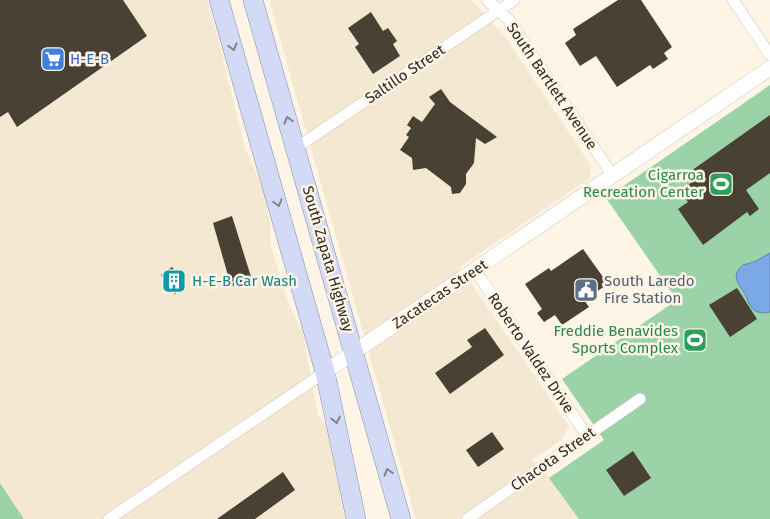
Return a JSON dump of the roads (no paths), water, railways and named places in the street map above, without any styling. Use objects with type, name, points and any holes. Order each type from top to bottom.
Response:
[{"type":"main road","points":[[219,0],[325,372],[356,519]]},
{"type":"main road","name":"South Zapata Highway","points":[[253,0],[355,352],[401,519]]},
{"type":"street","name":"South Bartlett Avenue","points":[[487,0],[509,20],[612,176]]},
{"type":"street","name":"Saltillo Street","points":[[296,148],[514,0]]},
{"type":"street","points":[[733,0],[770,55]]},
{"type":"street","name":"Zacatecas Street","points":[[109,519],[770,68]]},
{"type":"street","name":"Roberto Valdez Drive","points":[[475,270],[587,436]]},
{"type":"street","name":"Chacota Street","points":[[467,519],[640,399]]},
{"type":"water","points":[[770,253],[770,312],[761,313],[751,307],[736,277],[743,265],[754,262]]},
{"type":"place","name":"H-E-B","points":[[53,59]]},
{"type":"place","name":"Cigarroa Recreation Center","points":[[721,184]]},
{"type":"place","name":"H-E-B Car Wash","points":[[174,281]]},
{"type":"place","name":"South Laredo Fire Station","points":[[586,290]]},
{"type":"place","name":"Freddie Benavides Sports Complex","points":[[695,340]]}]
